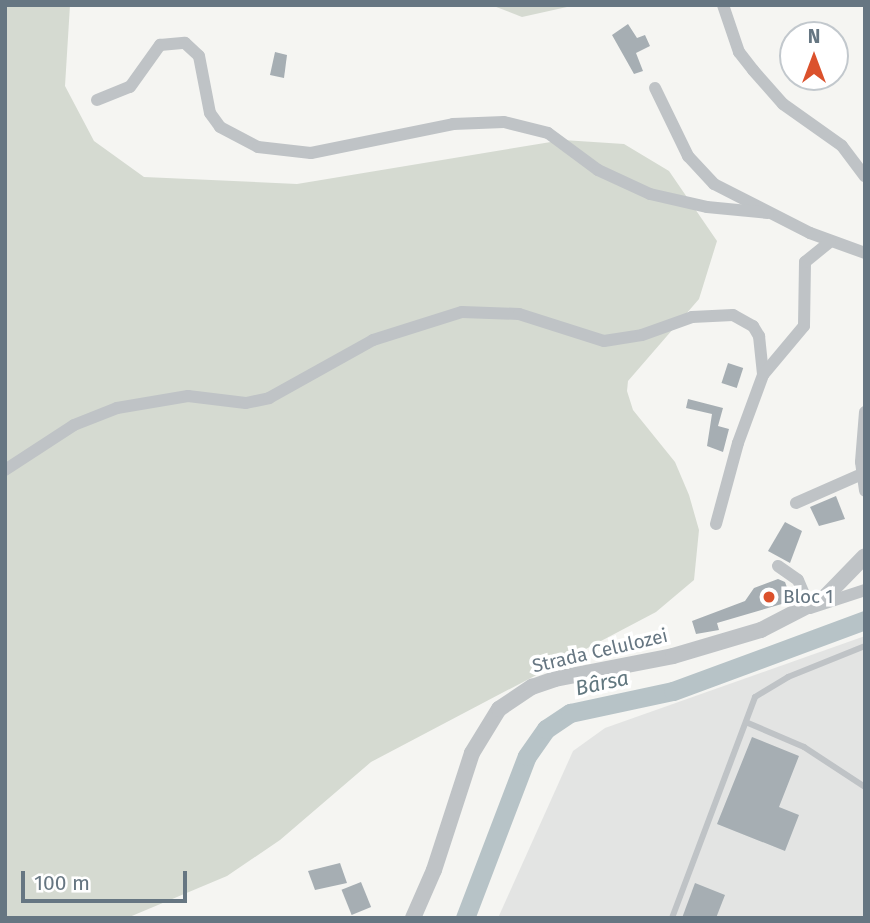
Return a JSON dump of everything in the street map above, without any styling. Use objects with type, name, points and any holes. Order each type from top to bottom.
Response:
[{"type":"street","points":[[723,5],[739,52],[753,70],[783,104],[842,146],[865,176]]},
{"type":"street","points":[[97,100],[130,87],[160,46],[185,43],[199,56],[210,113],[220,127],[258,147],[311,153],[453,124],[504,122],[548,133],[598,170],[650,194],[706,207],[768,213]]},
{"type":"street","points":[[655,88],[682,144],[703,174],[768,213],[830,242],[865,253]]},
{"type":"street","points":[[716,524],[738,443],[763,375],[804,326],[805,262],[830,242]]},
{"type":"street","points":[[5,470],[74,425],[117,408],[188,396],[246,403],[269,398],[373,340],[462,313],[519,314],[604,341],[642,335],[692,317],[733,315],[753,326],[759,336],[763,375]]},
{"type":"street","points":[[865,412],[862,474],[865,491]]},
{"type":"street","points":[[796,503],[862,474]]},
{"type":"street","name":"Strada Celulozei","points":[[810,607],[839,585],[865,556]]},
{"type":"street","points":[[778,566],[798,580],[810,607]]},
{"type":"street","name":"Strada Celulozei","points":[[414,918],[434,870],[472,753],[499,709],[532,687],[555,679],[722,643],[810,607],[865,590]]},
{"type":"lane","points":[[672,918],[748,723],[755,697],[768,687],[865,646]]},
{"type":"lane","points":[[748,723],[804,747],[865,787]]},
{"type":"shaded area","points":[[5,5],[70,5],[65,86],[94,141],[144,177],[297,184],[563,140],[624,144],[669,171],[717,241],[699,299],[628,381],[627,391],[633,410],[675,462],[689,495],[699,530],[694,580],[656,612],[371,762],[280,840],[227,876],[127,918],[5,918]]},
{"type":"shaded area","points":[[491,5],[576,5],[522,17]]},
{"type":"shaded area","points":[[865,636],[865,918],[498,918],[573,751],[605,728]]},
{"type":"building","points":[[628,24],[637,38],[645,35],[650,46],[636,53],[643,71],[634,74],[612,35]]},
{"type":"building","points":[[275,52],[287,55],[284,78],[270,75]]},
{"type":"building","points":[[728,363],[743,368],[737,388],[722,383]]},
{"type":"building","points":[[688,399],[723,408],[718,426],[729,429],[723,452],[707,446],[712,414],[686,408]]},
{"type":"building","points":[[836,496],[845,519],[819,526],[810,507]]},
{"type":"building","points":[[785,522],[802,531],[790,563],[768,551]]},
{"type":"building","points":[[778,579],[785,582],[792,601],[717,623],[719,630],[696,634],[692,621],[745,601],[754,588]]},
{"type":"building","points":[[752,737],[799,756],[779,807],[799,815],[785,851],[717,824]]},
{"type":"building","points":[[340,863],[347,883],[315,890],[308,871]]},
{"type":"building","points":[[361,882],[371,907],[352,915],[342,890]]},
{"type":"building","points":[[695,883],[725,895],[716,918],[682,918]]},
{"type":"waterway","name":"Bârsa","points":[[465,918],[527,756],[546,729],[570,713],[673,691],[865,620]]},
{"type":"place","name":"Bloc 1","points":[[769,597]]}]
